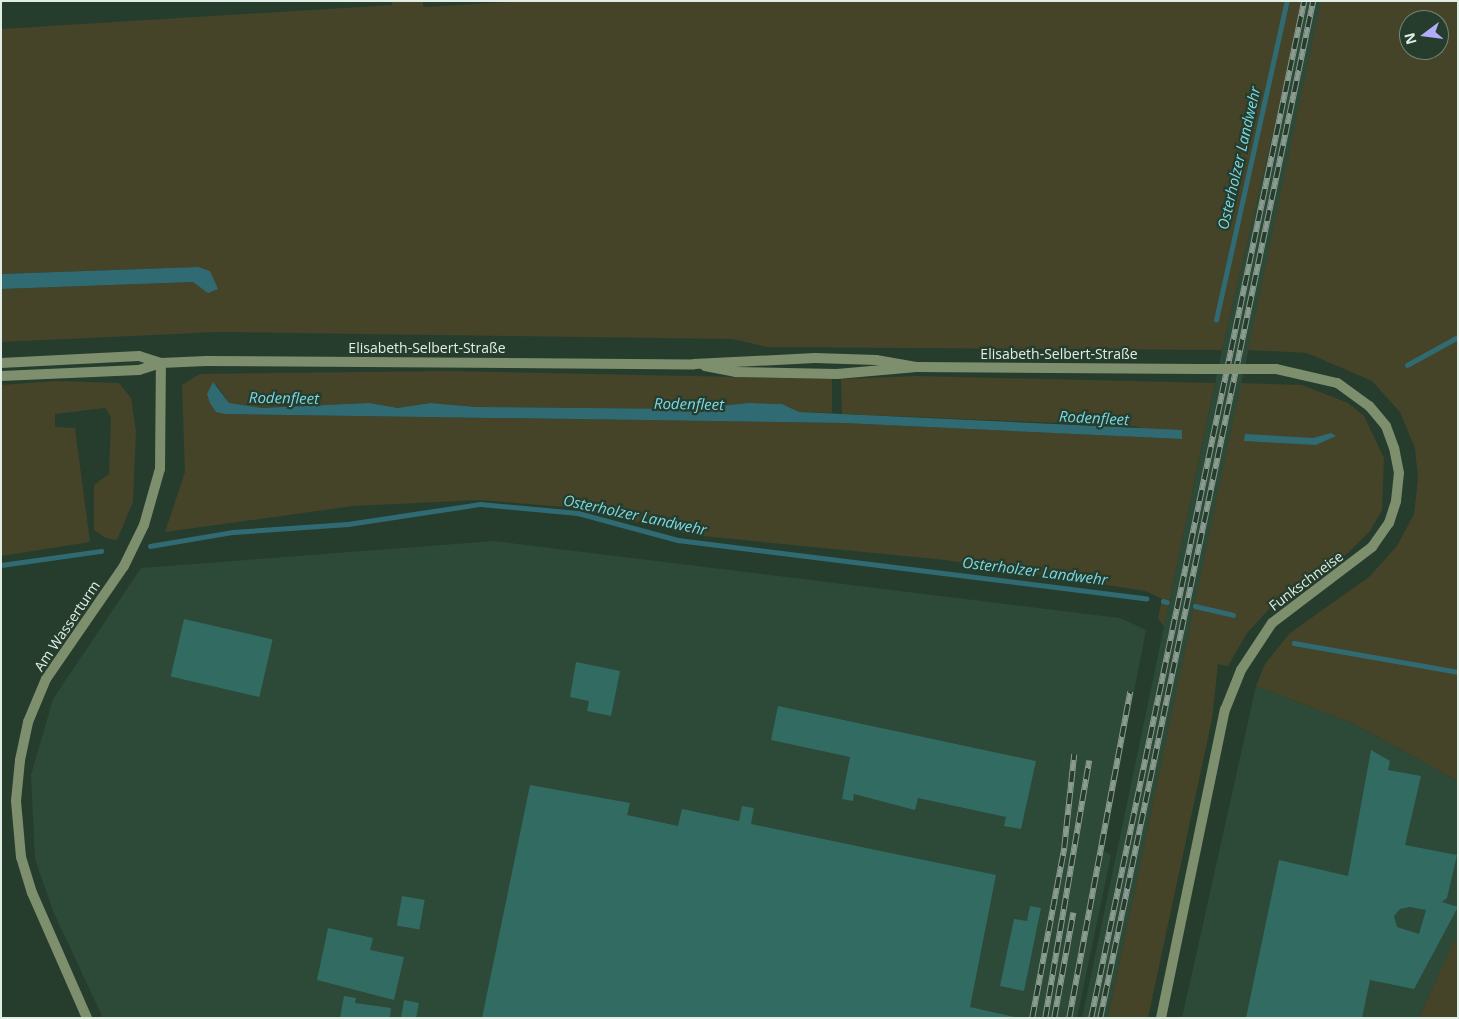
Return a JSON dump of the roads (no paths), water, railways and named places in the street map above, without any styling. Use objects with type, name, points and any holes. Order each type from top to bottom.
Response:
[{"type":"street","name":"Elisabeth-Selbert-Straße","points":[[1,362],[139,356],[161,363],[694,364],[815,358],[876,360],[917,367]]},
{"type":"street","name":"Elisabeth-Selbert-Straße","points":[[1,376],[139,370],[161,363]]},
{"type":"street","name":"Am Wasserturm","points":[[87,1018],[32,894],[21,857],[16,801],[20,760],[28,722],[46,679],[124,566],[154,498],[163,439],[161,363]]},
{"type":"street","name":"Elisabeth-Selbert-Straße","points":[[694,364],[736,372],[837,374],[917,367],[1200,369]]},
{"type":"street","name":"Funkschneise","points":[[1161,1018],[1225,710],[1241,670],[1272,624],[1372,547],[1388,523],[1396,501],[1398,473],[1394,448],[1386,426],[1369,406],[1337,383],[1276,369],[1200,369]]},
{"type":"water","points":[[198,267],[210,271],[218,289],[208,293],[193,282],[1,289],[1,274]]},
{"type":"water","points":[[213,382],[229,403],[262,408],[369,403],[398,408],[430,403],[476,407],[689,409],[749,403],[782,404],[799,412],[1182,430],[1182,439],[844,423],[225,414],[216,412],[210,403],[207,394]]},
{"type":"water","points":[[1331,433],[1336,436],[1316,445],[1244,441],[1245,434],[1313,438]]},
{"type":"waterway","name":"Osterholzer Landwehr","points":[[1216,320],[1287,1]]},
{"type":"waterway","name":"Rodenfleet","points":[[1407,365],[1458,337]]},
{"type":"waterway","name":"Osterholzer Landwehr","points":[[150,546],[233,532],[348,524],[480,504],[578,513],[678,540],[1146,598]]},
{"type":"waterway","name":"Osterholzer Landwehr","points":[[1,565],[101,551]]},
{"type":"waterway","points":[[1163,601],[1167,602]]},
{"type":"waterway","points":[[1195,606],[1233,615]]},
{"type":"waterway","points":[[1294,643],[1458,672]]},
{"type":"railway","points":[[1091,1018],[1304,1]]},
{"type":"railway","points":[[1100,1018],[1313,1]]},
{"type":"railway","points":[[1069,1018],[1130,692]]},
{"type":"railway","points":[[1032,1018],[1064,848],[1074,755]]},
{"type":"railway","points":[[1045,1018],[1089,761]]},
{"type":"railway","points":[[1054,1018],[1073,913]]}]
